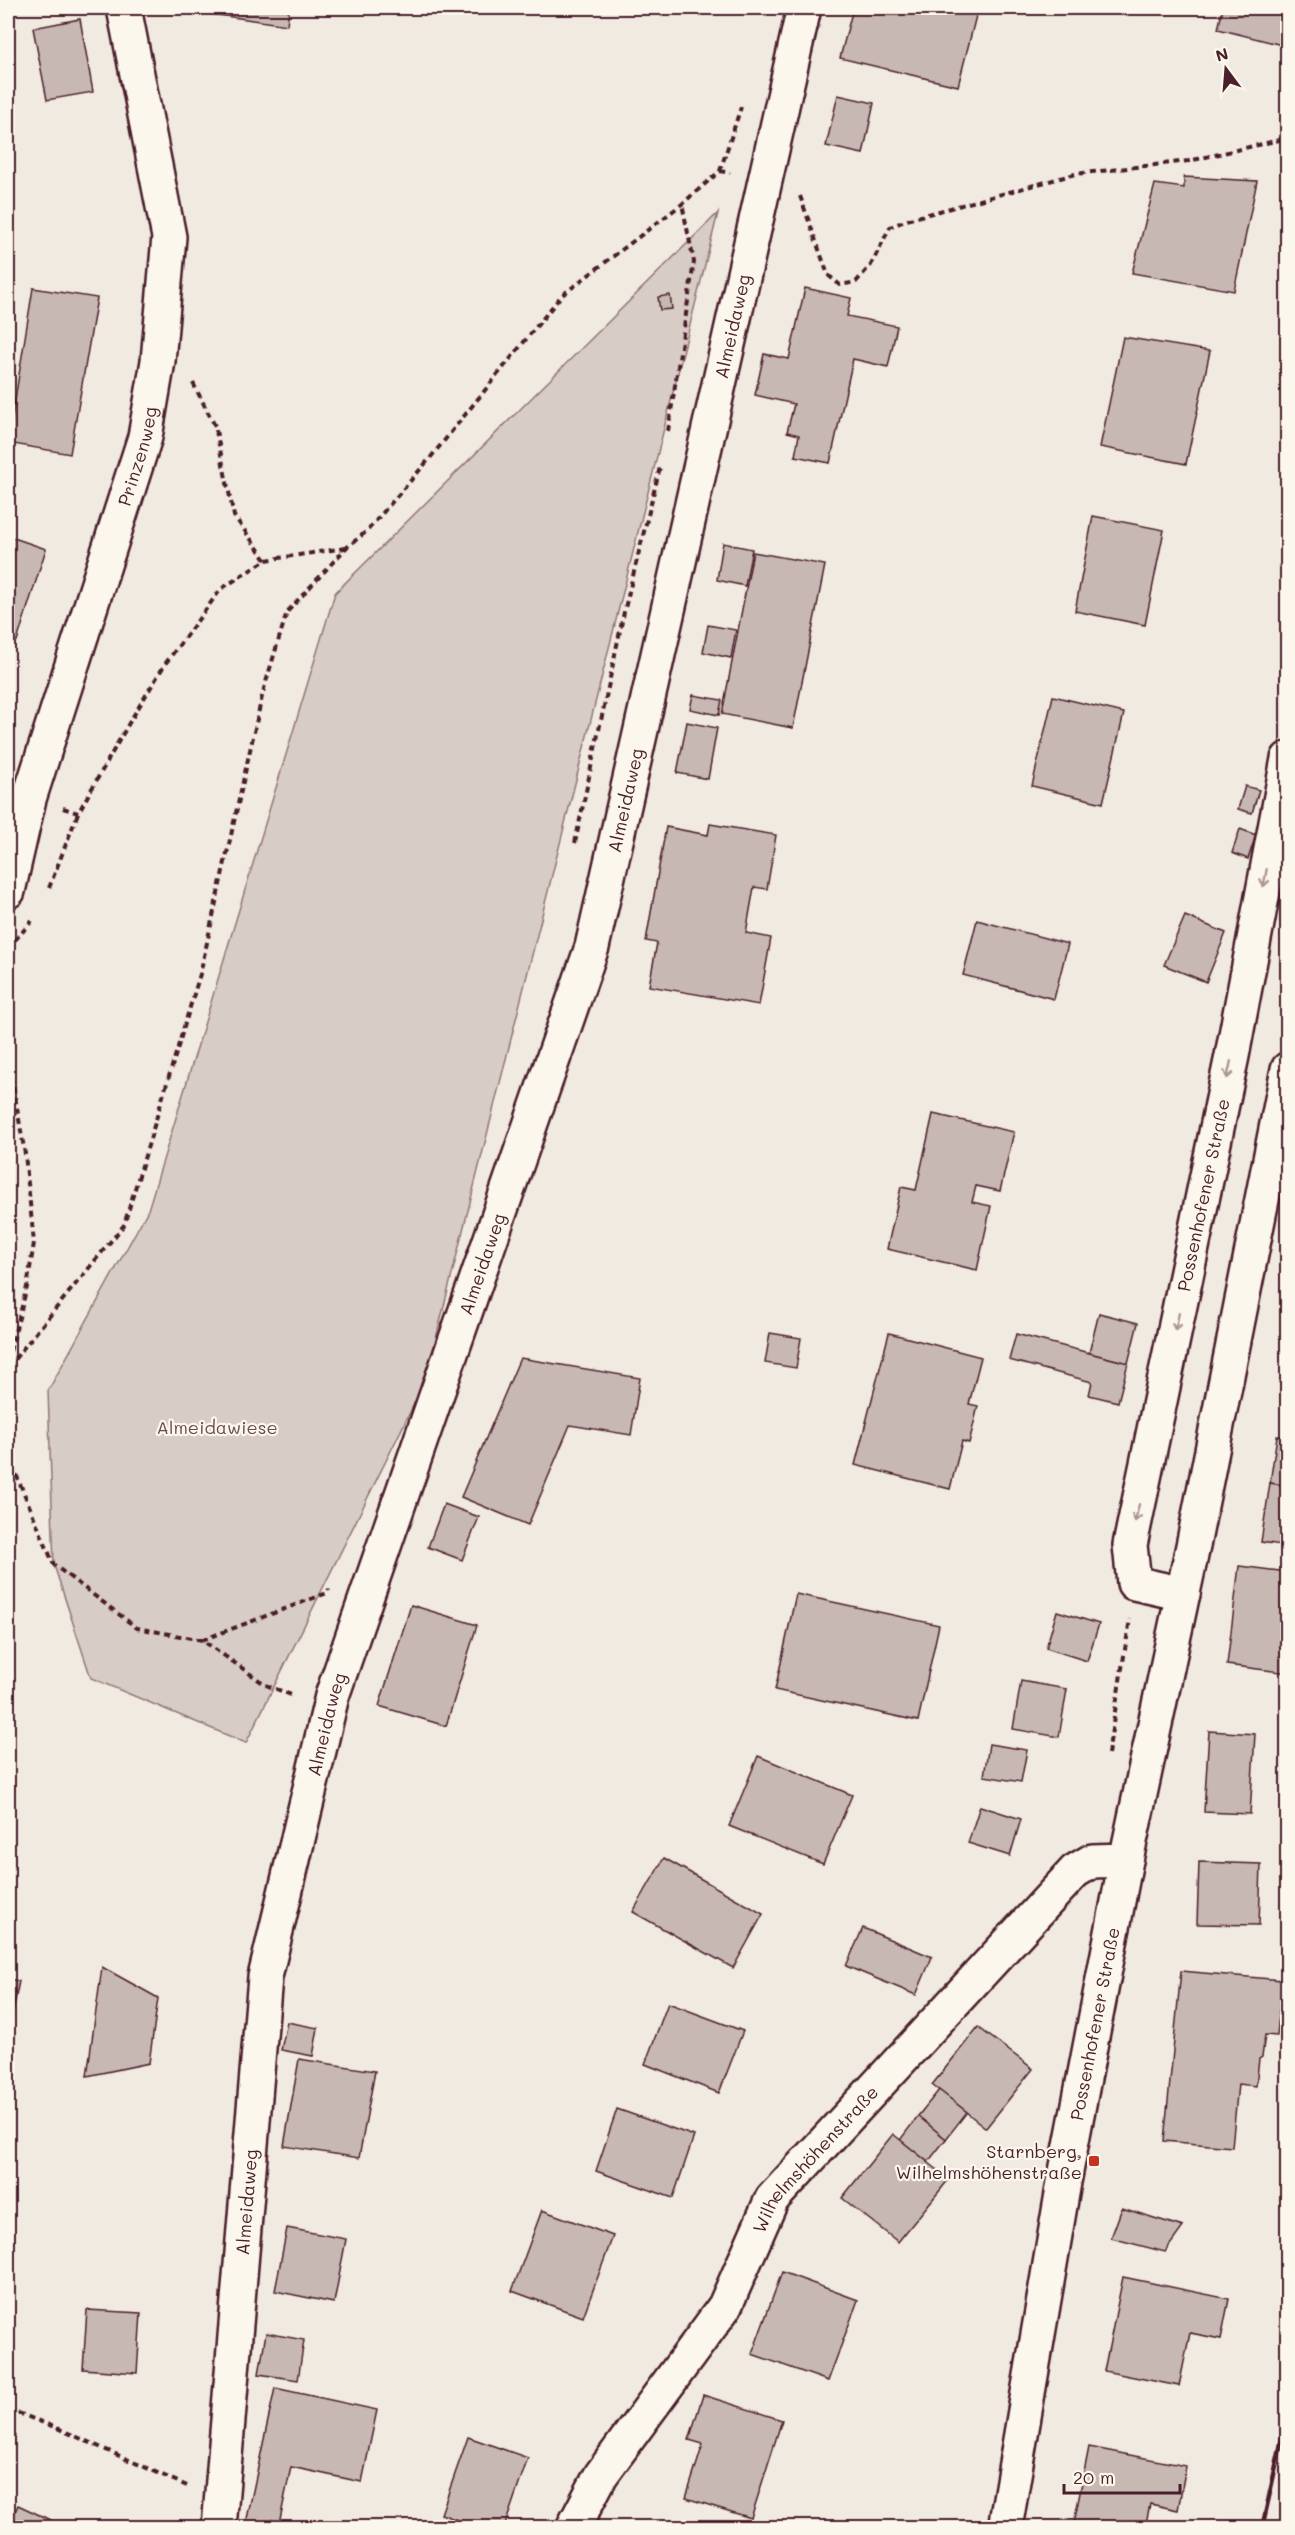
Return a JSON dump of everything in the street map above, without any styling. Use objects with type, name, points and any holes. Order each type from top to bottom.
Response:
[{"type":"street","name":"Prinzenweg","points":[[8,891],[14,830],[145,437],[158,361],[169,237],[124,8]]},
{"type":"street","name":"Almeidaweg","points":[[219,2528],[265,1977],[332,1696],[592,947],[804,8]]},
{"type":"street","name":"Possenhofener Straße","points":[[1134,1583],[1130,1545],[1232,1056],[1287,759]]},
{"type":"street","name":"Possenhofener Straße","points":[[1005,2528],[1064,2182],[1126,1860],[1183,1594],[1287,1069]]},
{"type":"street","points":[[1134,1583],[1183,1594]]},
{"type":"street","name":"Wilhelmshöhenstraße","points":[[573,2528],[601,2475],[725,2306],[772,2199],[1075,1871],[1092,1861],[1126,1860]]},
{"type":"path","points":[[798,190],[828,275],[840,285],[856,282],[871,265],[890,227],[910,219],[1074,174],[1189,161],[1287,138]]},
{"type":"path","points":[[8,1367],[124,1225],[200,974],[263,692],[287,612],[346,548],[367,531],[424,465],[561,296],[682,204],[720,171],[764,180]]},
{"type":"path","points":[[667,436],[694,262],[682,204]]},
{"type":"path","points":[[190,377],[215,426],[234,516],[266,560]]},
{"type":"path","points":[[574,848],[624,612],[662,458]]},
{"type":"path","points":[[59,807],[78,813],[165,664],[221,589],[266,560],[346,548]]},
{"type":"path","points":[[8,1056],[25,1154],[34,1243],[27,1287],[8,1359]]},
{"type":"path","points":[[8,1455],[54,1565],[137,1628],[202,1640],[266,1685],[307,1702],[332,1696]]},
{"type":"path","points":[[202,1640],[327,1593],[332,1582]]},
{"type":"path","points":[[1108,1756],[1126,1651],[1134,1583]]},
{"type":"path","points":[[8,2409],[178,2481]]},
{"type":"green space","name":"Almeidawiese","points":[[718,213],[425,1382],[246,1743],[91,1678],[54,1565],[48,1391],[148,1210],[335,593]]},
{"type":"building","points":[[191,8],[289,8],[287,25],[191,11]]},
{"type":"building","points":[[853,8],[978,8],[958,86],[840,58]]},
{"type":"building","points":[[1223,8],[1288,8],[1288,23],[1282,45],[1218,29]]},
{"type":"building","points":[[80,19],[93,92],[47,100],[33,28]]},
{"type":"building","points":[[838,95],[874,103],[863,154],[826,146]]},
{"type":"building","points":[[1184,177],[1257,181],[1234,291],[1132,273],[1155,184],[1184,188]]},
{"type":"building","points":[[33,288],[97,298],[70,454],[8,443]]},
{"type":"building","points":[[805,288],[851,298],[847,316],[897,326],[888,367],[853,359],[830,463],[795,456],[799,435],[787,432],[794,404],[755,395],[764,354],[789,359]]},
{"type":"building","points":[[670,295],[672,309],[660,310],[658,297]]},
{"type":"building","points":[[1123,337],[1210,351],[1186,464],[1100,447]]},
{"type":"building","points":[[1093,516],[1164,530],[1145,625],[1075,611]]},
{"type":"building","points":[[8,536],[46,549],[17,641],[8,638]]},
{"type":"building","points":[[723,543],[752,549],[745,586],[717,580]]},
{"type":"building","points":[[753,552],[825,565],[793,728],[722,714]]},
{"type":"building","points":[[708,625],[736,630],[731,658],[703,652]]},
{"type":"building","points":[[693,695],[722,700],[719,715],[690,709]]},
{"type":"building","points":[[1053,696],[1124,713],[1103,803],[1032,786]]},
{"type":"building","points":[[687,722],[717,728],[708,779],[677,773]]},
{"type":"building","points":[[1245,786],[1259,790],[1252,813],[1238,809]]},
{"type":"building","points":[[710,824],[776,835],[767,889],[754,887],[746,933],[771,938],[759,1005],[649,986],[657,943],[646,941],[666,827],[708,835]]},
{"type":"building","points":[[1240,829],[1256,835],[1248,859],[1232,853]]},
{"type":"building","points":[[1185,916],[1226,933],[1206,982],[1164,965]]},
{"type":"building","points":[[977,920],[1068,944],[1054,999],[963,975]]},
{"type":"building","points":[[933,1114],[1014,1132],[1000,1191],[976,1186],[972,1202],[991,1206],[977,1270],[887,1249],[901,1187],[916,1190]]},
{"type":"building","points":[[1099,1313],[1138,1323],[1128,1363],[1089,1353]]},
{"type":"building","points":[[770,1333],[801,1338],[796,1368],[765,1363]]},
{"type":"building","points":[[889,1333],[981,1357],[969,1404],[978,1406],[969,1443],[962,1441],[950,1489],[855,1465]]},
{"type":"building","points":[[1016,1334],[1128,1363],[1118,1402],[1089,1395],[1092,1382],[1009,1360]]},
{"type":"building","points":[[520,1358],[640,1378],[631,1435],[570,1425],[528,1525],[461,1497]]},
{"type":"building","points":[[1277,1436],[1288,1437],[1288,1486],[1270,1483]]},
{"type":"building","points":[[1270,1483],[1288,1486],[1288,1546],[1261,1542]]},
{"type":"building","points":[[444,1504],[479,1517],[462,1560],[428,1547]]},
{"type":"building","points":[[1239,1566],[1288,1572],[1288,1673],[1227,1665]]},
{"type":"building","points":[[796,1594],[939,1625],[918,1721],[775,1690]]},
{"type":"building","points":[[411,1605],[477,1625],[446,1726],[379,1706]]},
{"type":"building","points":[[1057,1611],[1099,1624],[1087,1661],[1046,1648]]},
{"type":"building","points":[[1021,1681],[1067,1689],[1059,1737],[1013,1729]]},
{"type":"building","points":[[1209,1731],[1255,1734],[1250,1814],[1204,1812]]},
{"type":"building","points":[[989,1744],[1027,1750],[1021,1782],[984,1776]]},
{"type":"building","points":[[758,1756],[852,1795],[823,1864],[729,1826]]},
{"type":"building","points":[[980,1806],[1021,1819],[1010,1856],[968,1843]]},
{"type":"building","points":[[664,1858],[763,1914],[733,1968],[633,1912]]},
{"type":"building","points":[[1199,1862],[1261,1864],[1259,1925],[1197,1924]]},
{"type":"building","points":[[863,1928],[932,1957],[916,1995],[846,1966]]},
{"type":"building","points":[[102,1967],[158,1998],[149,2063],[87,2076]]},
{"type":"building","points":[[1181,1971],[1282,1980],[1277,2036],[1265,2035],[1256,2086],[1238,2084],[1232,2147],[1164,2141]]},
{"type":"building","points":[[8,1979],[19,1981],[8,2037]]},
{"type":"building","points":[[668,2003],[743,2031],[719,2093],[645,2064]]},
{"type":"building","points":[[287,2022],[318,2028],[313,2056],[281,2050]]},
{"type":"building","points":[[978,2027],[1033,2069],[986,2128],[932,2085]]},
{"type":"building","points":[[299,2059],[375,2071],[359,2158],[284,2146]]},
{"type":"building","points":[[939,2090],[967,2112],[946,2139],[918,2116]]},
{"type":"building","points":[[617,2109],[694,2136],[673,2198],[596,2171]]},
{"type":"building","points":[[918,2116],[946,2139],[928,2162],[900,2140]]},
{"type":"building","points":[[893,2134],[949,2179],[898,2242],[842,2198]]},
{"type":"building","points":[[1122,2208],[1183,2227],[1165,2252],[1111,2238]]},
{"type":"building","points":[[542,2210],[613,2236],[583,2317],[512,2291]]},
{"type":"building","points":[[287,2228],[346,2239],[334,2303],[275,2291]]},
{"type":"building","points":[[782,2272],[858,2300],[828,2381],[752,2354]]},
{"type":"building","points":[[1123,2277],[1229,2299],[1221,2339],[1190,2333],[1179,2386],[1104,2371]]},
{"type":"building","points":[[87,2310],[141,2313],[137,2373],[83,2369]]},
{"type":"building","points":[[266,2333],[304,2340],[298,2380],[259,2374]]},
{"type":"building","points":[[275,2388],[377,2410],[362,2482],[291,2467],[279,2524],[272,2520],[270,2528],[245,2528]]},
{"type":"building","points":[[703,2395],[782,2420],[751,2518],[686,2498],[703,2444],[689,2440]]},
{"type":"building","points":[[468,2437],[528,2458],[504,2528],[480,2528],[441,2514]]},
{"type":"building","points":[[1089,2447],[1186,2466],[1178,2510],[1150,2504],[1145,2528],[1073,2528]]},
{"type":"building","points":[[18,2505],[61,2525],[60,2528],[8,2528]]},
{"type":"railway","points":[[1262,2528],[1288,2412]]},
{"type":"place","name":"Starnberg, Wilhelmshöhenstraße","points":[[1094,2161]]}]
